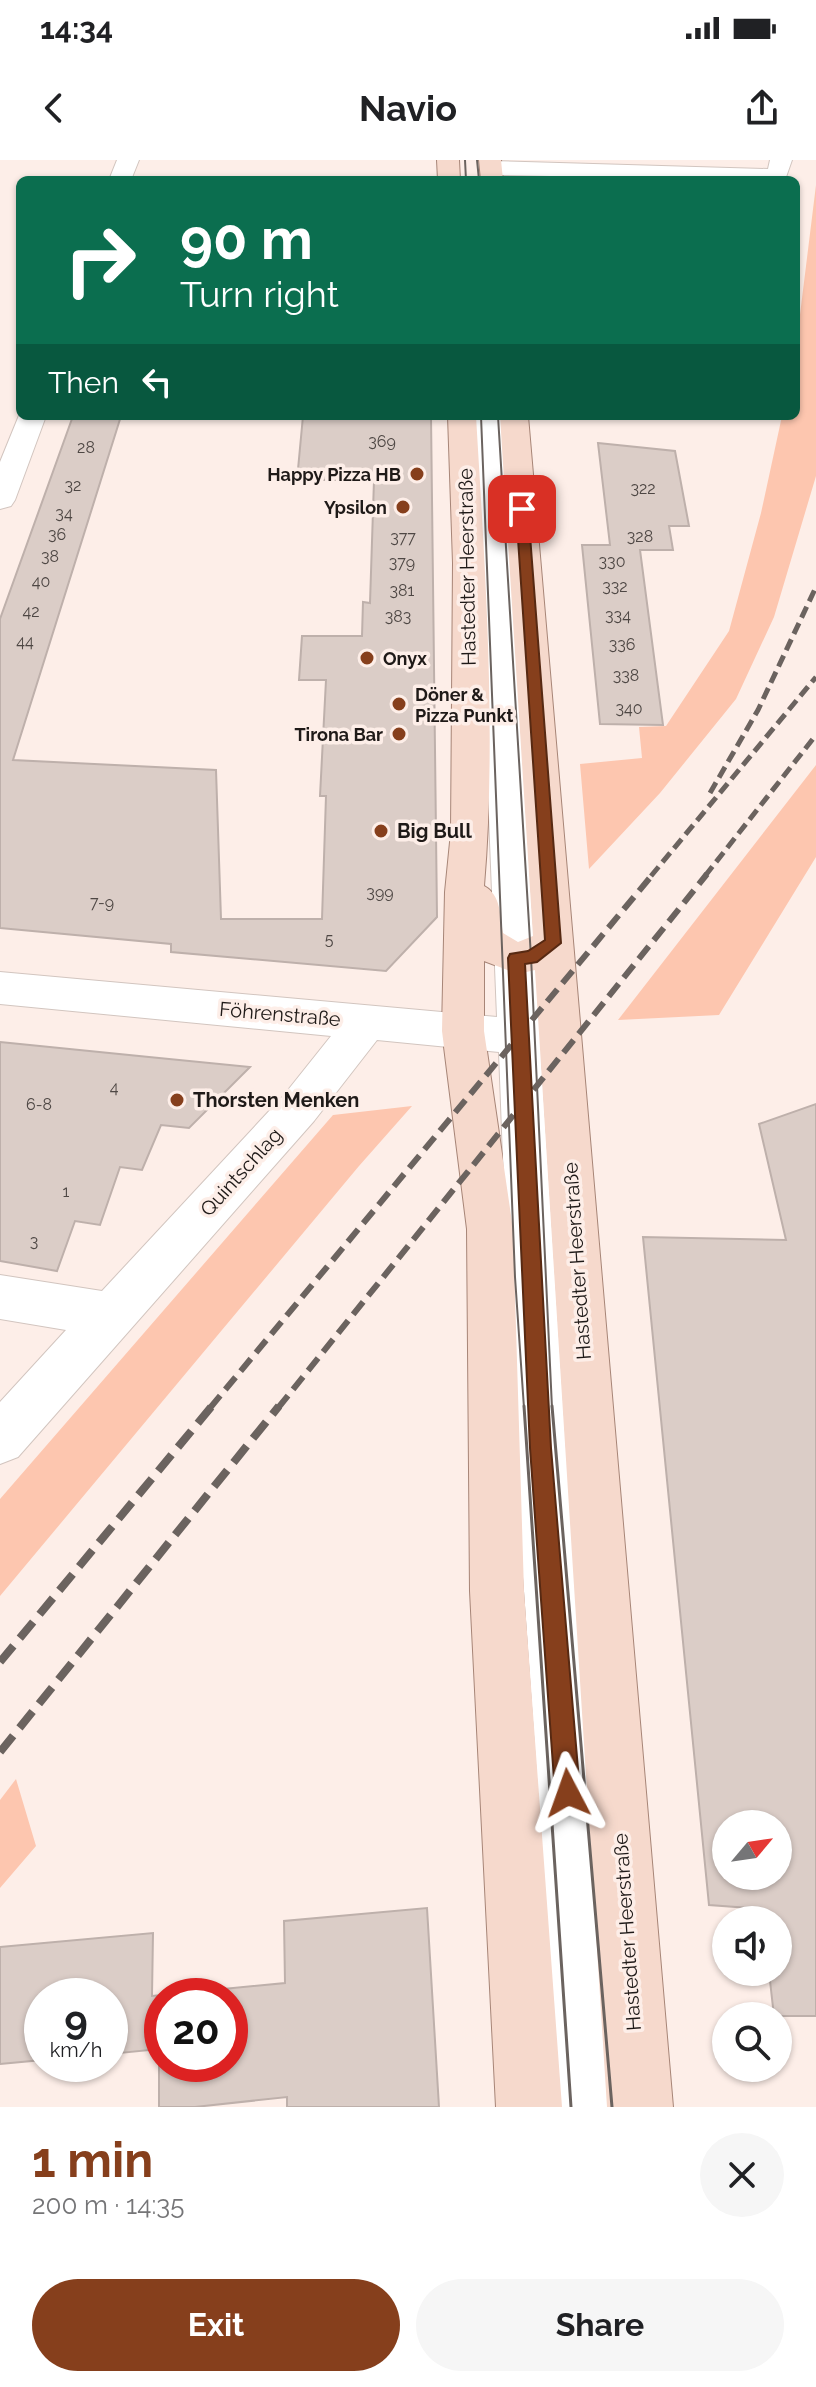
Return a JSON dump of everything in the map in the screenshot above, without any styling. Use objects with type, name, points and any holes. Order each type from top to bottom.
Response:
[{"type":"main road","name":"Hastedter Heerstraße","points":[[462,420],[470,676],[470,863],[464,892],[463,1031],[490,1229],[497,1591],[522,1949],[529,2107]]},
{"type":"main road","points":[[464,892],[479,902],[484,940],[503,956],[535,950],[514,420]]},
{"type":"main road","name":"Hastedter Heerstraße","points":[[540,1039],[640,2107]]},
{"type":"street","points":[[484,170],[777,176],[781,160]]},
{"type":"street","points":[[0,500],[30,420]]},
{"type":"street","points":[[487,420],[535,950],[540,1039],[540,1448],[593,2107]]},
{"type":"street","name":"Föhrenstraße","points":[[0,988],[540,1039]]},
{"type":"street","name":"Quintschlag","points":[[0,1439],[299,1108],[366,1023]]},
{"type":"street","points":[[0,1297],[111,1315]]},
{"type":"shaded area","points":[[816,185],[816,476],[774,617],[736,699],[660,793],[589,869],[580,764],[642,758],[639,727],[666,726],[729,631],[761,513],[781,420],[800,420],[800,315]]},
{"type":"shaded area","points":[[816,765],[816,857],[719,1015],[618,1020]]},
{"type":"shaded area","points":[[412,1106],[0,1596],[0,1499],[333,1115]]},
{"type":"shaded area","points":[[16,1779],[36,1846],[0,1888],[0,1800]]},
{"type":"building","points":[[72,420],[120,420],[13,760],[216,770],[221,919],[322,919],[326,796],[320,796],[326,680],[299,680],[302,636],[362,636],[363,602],[370,603],[374,480],[297,480],[303,420],[431,420],[437,917],[386,971],[171,952],[171,944],[0,928],[0,619]]},
{"type":"building","points":[[598,443],[675,451],[689,526],[669,526],[673,550],[640,550],[663,725],[600,724],[582,545],[610,545]]},
{"type":"building","points":[[0,1042],[250,1067],[189,1128],[161,1125],[142,1170],[120,1167],[100,1225],[75,1221],[57,1271],[0,1261]]},
{"type":"building","points":[[816,1104],[816,2016],[792,2016],[792,2002],[772,2002],[771,1986],[792,1986],[792,1906],[709,1905],[643,1237],[786,1240],[759,1124]]},
{"type":"building","points":[[427,1908],[439,2107],[287,2107],[287,2097],[195,2107],[159,2107],[159,2082],[248,2082],[248,1987],[285,1983],[284,1921]]},
{"type":"building","points":[[153,1933],[152,1978],[144,1978],[144,2051],[128,2052],[128,1978],[24,1978],[24,2062],[0,2064],[0,1947]]},
{"type":"tram line","points":[[465,160],[466,176]]},
{"type":"tram line","points":[[477,160],[479,176]]},
{"type":"tram line","points":[[481,420],[515,1277],[524,1408]]},
{"type":"tram line","points":[[498,420],[531,957],[552,1408]]},
{"type":"tram line","points":[[524,1406],[571,2107]]},
{"type":"tram line","points":[[552,1406],[612,2107]]},
{"type":"railway","points":[[710,793],[758,710],[816,587]]},
{"type":"railway","points":[[651,876],[816,677]]},
{"type":"railway","points":[[705,876],[816,735]]},
{"type":"railway","points":[[210,1408],[653,874]]},
{"type":"railway","points":[[278,1408],[707,874]]},
{"type":"railway","points":[[0,1662],[212,1406]]},
{"type":"railway","points":[[0,1752],[279,1406]]},
{"type":"place","name":"Happy Pizza HB","points":[[417,474]]},
{"type":"place","name":"Ypsilon","points":[[403,507]]},
{"type":"place","name":"Onyx","points":[[367,658]]},
{"type":"place","name":"Döner & Pizza Punkt","points":[[399,704]]},
{"type":"place","name":"Tirona Bar","points":[[399,734]]},
{"type":"place","name":"Big Bull","points":[[381,831]]},
{"type":"place","name":"Thorsten Menken","points":[[177,1100]]},
{"type":"route","points":[[522,509],[553,943],[531,957],[516,958],[526,1212],[540,1448],[568,1793]]}]
